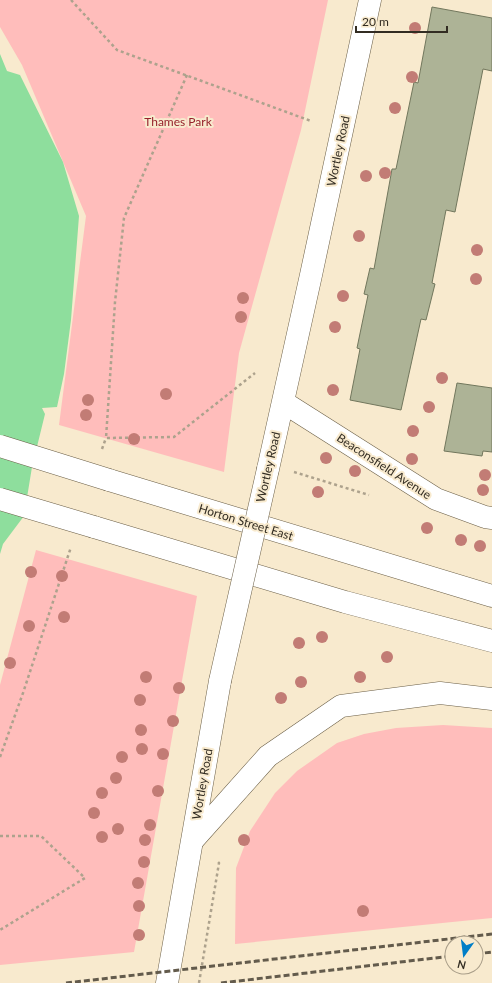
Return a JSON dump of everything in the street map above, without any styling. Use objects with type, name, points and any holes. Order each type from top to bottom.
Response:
[{"type":"main road","name":"Wortley Road","points":[[167,983],[220,681],[311,275],[370,0]]},
{"type":"main road","name":"Beaconsfield Avenue","points":[[283,402],[436,499],[485,517],[492,518]]},
{"type":"main road","name":"Horton Street East","points":[[0,446],[492,596]]},
{"type":"main road","points":[[0,499],[345,602],[492,641]]},
{"type":"main road","points":[[193,840],[268,756],[341,706],[440,693],[492,699]]},
{"type":"path","points":[[71,0],[117,50],[311,121]]},
{"type":"path","points":[[101,453],[106,438],[115,302],[124,218],[187,75]]},
{"type":"path","points":[[106,438],[174,437],[256,373]]},
{"type":"path","points":[[268,469],[292,472],[369,496]]},
{"type":"path","points":[[0,757],[23,693],[72,544]]},
{"type":"path","points":[[0,836],[41,836],[85,878],[0,930]]},
{"type":"green space","name":"Thames Park","points":[[0,0],[328,0],[301,130],[239,353],[224,472],[59,425],[86,216],[22,65],[0,27]]},
{"type":"green space","points":[[36,550],[197,596],[134,952],[0,965],[0,685]]},
{"type":"green space","points":[[443,725],[492,728],[492,918],[235,944],[236,868],[250,831],[275,793],[297,771],[337,743],[364,734],[396,728]]},
{"type":"shaded area","points":[[0,54],[7,71],[20,75],[63,162],[79,216],[71,320],[64,374],[57,407],[42,408],[45,414],[32,467],[24,516],[3,544],[0,554]]},
{"type":"building","points":[[432,7],[492,18],[492,71],[483,69],[455,212],[446,210],[432,283],[435,284],[426,320],[421,319],[401,410],[350,400],[360,349],[357,348],[368,295],[364,294],[370,268],[374,269],[392,169],[396,169],[414,82],[418,83]]},
{"type":"building","points":[[457,383],[492,388],[492,452],[483,451],[482,456],[444,451]]},
{"type":"railway","points":[[66,983],[492,934]]},
{"type":"railway","points":[[484,953],[492,952]]},
{"type":"railway","points":[[221,983],[444,957]]}]
